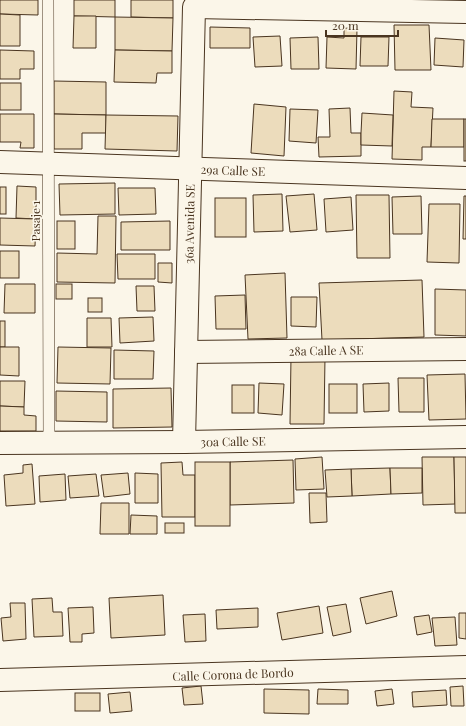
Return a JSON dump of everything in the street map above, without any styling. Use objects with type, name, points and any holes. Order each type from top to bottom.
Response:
[{"type":"street","name":"36a Avenida SE","points":[[184,442],[194,7],[466,12]]},
{"type":"street","name":"29a Calle SE","points":[[0,162],[466,178]]},
{"type":"street","name":"28a Calle A SE","points":[[186,352],[466,349]]},
{"type":"street","name":"30a Calle SE","points":[[0,443],[184,442],[466,437]]},
{"type":"street","name":"Calle Corona de Bordo","points":[[0,680],[466,667]]},
{"type":"lane","name":"Pasaje 1","points":[[48,0],[49,443]]},
{"type":"building","points":[[0,0],[38,0],[38,15],[0,14]]},
{"type":"building","points":[[74,0],[115,0],[115,17],[74,16]]},
{"type":"building","points":[[131,0],[173,0],[173,18],[131,17]]},
{"type":"building","points":[[0,14],[20,15],[20,46],[0,46]]},
{"type":"building","points":[[74,16],[96,16],[96,48],[73,48]]},
{"type":"building","points":[[115,17],[173,18],[172,51],[115,50]]},
{"type":"building","points":[[394,25],[429,25],[431,70],[395,70]]},
{"type":"building","points":[[210,27],[250,28],[250,48],[210,48]]},
{"type":"building","points":[[344,28],[357,29],[356,69],[326,68],[327,37],[344,38]]},
{"type":"building","points":[[280,36],[282,66],[255,67],[253,37]]},
{"type":"building","points":[[318,37],[319,69],[291,69],[290,38]]},
{"type":"building","points":[[361,37],[389,37],[388,66],[360,66]]},
{"type":"building","points":[[435,38],[464,40],[463,67],[434,65]]},
{"type":"building","points":[[0,50],[34,51],[34,69],[20,69],[20,79],[0,79]]},
{"type":"building","points":[[115,50],[172,51],[172,73],[157,73],[156,83],[114,82]]},
{"type":"building","points":[[54,81],[106,82],[106,115],[54,114]]},
{"type":"building","points":[[0,83],[21,83],[21,110],[0,110]]},
{"type":"building","points":[[394,91],[412,92],[411,107],[433,108],[431,147],[422,147],[422,160],[392,159]]},
{"type":"building","points":[[254,104],[286,107],[284,156],[251,153]]},
{"type":"building","points":[[350,108],[351,133],[361,133],[361,156],[319,157],[318,137],[330,137],[329,109]]},
{"type":"building","points":[[290,109],[318,110],[316,143],[289,141]]},
{"type":"building","points":[[362,113],[393,115],[392,146],[361,145]]},
{"type":"building","points":[[0,114],[34,114],[34,148],[20,148],[21,142],[0,142]]},
{"type":"building","points":[[54,114],[106,115],[106,133],[82,133],[82,149],[54,149]]},
{"type":"building","points":[[106,115],[178,116],[177,151],[105,149]]},
{"type":"building","points":[[432,119],[464,119],[464,147],[431,147]]},
{"type":"building","points":[[464,119],[466,119],[466,161],[464,161]]},
{"type":"building","points":[[115,183],[115,214],[60,215],[59,184]]},
{"type":"building","points":[[17,186],[36,187],[36,219],[16,218]]},
{"type":"building","points":[[0,187],[6,187],[6,214],[0,214]]},
{"type":"building","points":[[118,188],[155,188],[156,214],[119,215]]},
{"type":"building","points":[[282,194],[283,231],[254,232],[253,195]]},
{"type":"building","points":[[314,194],[317,230],[290,232],[286,196]]},
{"type":"building","points":[[356,195],[389,195],[390,258],[357,258]]},
{"type":"building","points":[[421,196],[422,234],[393,234],[392,197]]},
{"type":"building","points":[[464,196],[466,196],[466,239],[463,239]]},
{"type":"building","points":[[351,197],[353,230],[326,232],[324,199]]},
{"type":"building","points":[[215,198],[246,198],[246,237],[215,237]]},
{"type":"building","points":[[429,204],[460,204],[459,263],[427,262]]},
{"type":"building","points":[[98,216],[116,216],[115,283],[57,282],[57,253],[97,254]]},
{"type":"building","points":[[0,218],[36,219],[35,246],[0,245]]},
{"type":"building","points":[[57,221],[75,221],[75,249],[57,249]]},
{"type":"building","points":[[170,221],[170,250],[121,250],[121,222]]},
{"type":"building","points":[[0,251],[19,251],[19,278],[0,278]]},
{"type":"building","points":[[117,254],[155,254],[155,279],[118,279]]},
{"type":"building","points":[[158,263],[172,263],[172,283],[158,282]]},
{"type":"building","points":[[285,273],[287,338],[248,339],[245,275]]},
{"type":"building","points":[[422,280],[424,337],[322,340],[319,283]]},
{"type":"building","points":[[5,284],[35,284],[35,313],[4,313]]},
{"type":"building","points":[[56,284],[72,284],[72,299],[56,299]]},
{"type":"building","points":[[136,286],[154,286],[155,311],[137,311]]},
{"type":"building","points":[[435,289],[466,290],[466,336],[435,335]]},
{"type":"building","points":[[245,295],[246,329],[216,329],[215,296]]},
{"type":"building","points":[[291,297],[317,297],[316,327],[291,326]]},
{"type":"building","points":[[88,298],[102,298],[102,312],[88,312]]},
{"type":"building","points":[[153,317],[154,341],[120,343],[119,318]]},
{"type":"building","points":[[87,318],[111,318],[112,347],[87,347]]},
{"type":"building","points":[[0,321],[5,321],[5,347],[0,347]]},
{"type":"building","points":[[0,347],[19,347],[19,376],[0,375]]},
{"type":"building","points":[[58,347],[111,348],[110,384],[57,383]]},
{"type":"building","points":[[114,350],[154,351],[153,379],[114,379]]},
{"type":"building","points":[[291,357],[325,357],[324,424],[290,424]]},
{"type":"building","points":[[465,374],[466,419],[429,420],[427,375]]},
{"type":"building","points":[[398,378],[424,378],[424,412],[399,412]]},
{"type":"building","points":[[0,381],[25,381],[24,407],[0,406]]},
{"type":"building","points":[[259,383],[284,384],[282,415],[258,413]]},
{"type":"building","points":[[389,383],[389,411],[364,412],[363,384]]},
{"type":"building","points":[[329,384],[357,384],[357,413],[329,413]]},
{"type":"building","points":[[232,385],[254,385],[254,413],[232,413]]},
{"type":"building","points":[[171,388],[172,427],[113,428],[113,389]]},
{"type":"building","points":[[56,391],[107,392],[107,422],[56,421]]},
{"type":"building","points":[[0,406],[24,407],[24,415],[36,416],[36,431],[0,431]]},
{"type":"building","points":[[322,457],[324,489],[296,490],[295,459]]},
{"type":"building","points":[[422,457],[454,457],[455,504],[423,505]]},
{"type":"building","points":[[454,457],[466,457],[466,513],[455,513]]},
{"type":"building","points":[[293,460],[294,503],[230,505],[230,462]]},
{"type":"building","points":[[182,462],[183,475],[195,475],[195,517],[162,517],[161,463]]},
{"type":"building","points":[[195,462],[230,462],[230,526],[195,526]]},
{"type":"building","points":[[32,464],[35,504],[6,506],[4,475],[23,473],[23,465]]},
{"type":"building","points":[[390,468],[391,494],[352,496],[351,469]]},
{"type":"building","points":[[390,468],[422,468],[422,493],[391,494]]},
{"type":"building","points":[[351,469],[352,496],[327,497],[325,470]]},
{"type":"building","points":[[128,473],[130,494],[104,497],[101,475]]},
{"type":"building","points":[[135,473],[158,474],[158,503],[135,503]]},
{"type":"building","points":[[65,474],[66,500],[40,502],[39,476]]},
{"type":"building","points":[[96,474],[99,496],[70,498],[68,476]]},
{"type":"building","points":[[309,493],[326,493],[327,522],[310,523]]},
{"type":"building","points":[[101,503],[129,503],[129,534],[100,534]]},
{"type":"building","points":[[131,515],[157,516],[157,534],[130,534]]},
{"type":"building","points":[[165,523],[184,523],[184,533],[165,533]]},
{"type":"building","points":[[392,591],[397,616],[366,624],[360,598]]},
{"type":"building","points":[[163,595],[165,635],[111,638],[109,598]]},
{"type":"building","points":[[52,598],[53,612],[62,612],[63,636],[34,637],[32,599]]},
{"type":"building","points":[[10,603],[25,603],[26,639],[3,641],[1,618],[11,617]]},
{"type":"building","points":[[346,604],[351,632],[333,636],[327,607]]},
{"type":"building","points":[[319,606],[323,633],[282,640],[277,613]]},
{"type":"building","points":[[93,607],[94,633],[82,634],[82,642],[70,642],[68,608]]},
{"type":"building","points":[[258,608],[258,627],[217,629],[216,610]]},
{"type":"building","points":[[459,613],[466,613],[466,639],[459,638]]},
{"type":"building","points":[[205,614],[206,641],[185,642],[183,615]]},
{"type":"building","points":[[429,615],[432,632],[417,635],[414,617]]},
{"type":"building","points":[[455,617],[457,645],[435,646],[432,618]]},
{"type":"building","points":[[201,686],[203,704],[184,705],[182,688]]},
{"type":"building","points":[[463,686],[464,706],[451,706],[450,687]]},
{"type":"building","points":[[264,689],[309,690],[309,714],[264,713]]},
{"type":"building","points":[[318,689],[348,690],[348,704],[317,704]]},
{"type":"building","points":[[392,689],[394,704],[377,706],[375,691]]},
{"type":"building","points":[[446,690],[447,705],[413,707],[412,692]]},
{"type":"building","points":[[130,692],[132,711],[110,713],[108,694]]},
{"type":"building","points":[[75,693],[100,693],[100,711],[75,711]]}]
